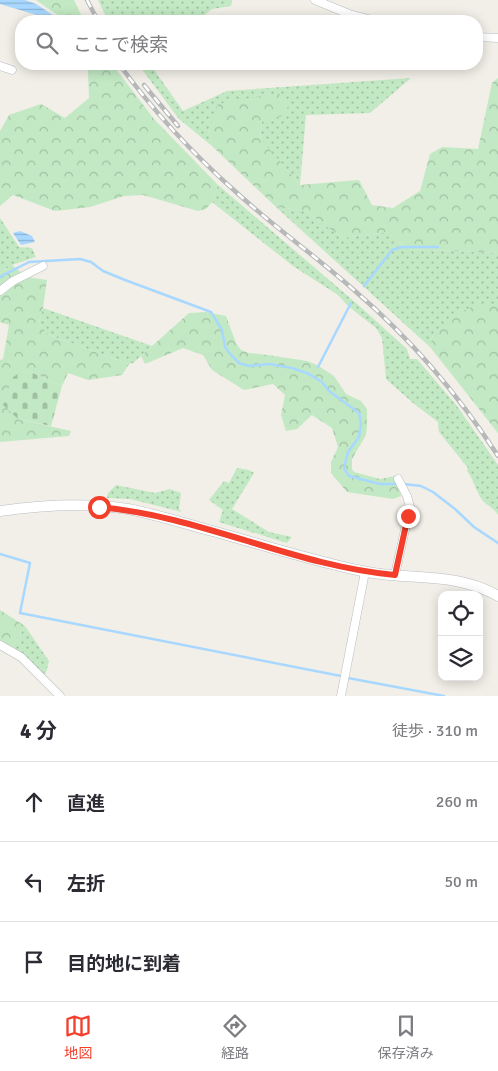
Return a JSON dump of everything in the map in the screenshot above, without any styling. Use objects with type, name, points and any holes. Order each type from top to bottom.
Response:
[{"type":"street","points":[[315,0],[353,15]]},
{"type":"street","points":[[483,37],[498,38]]},
{"type":"street","points":[[0,66],[12,70]]},
{"type":"street","points":[[0,291],[13,280],[43,266]]},
{"type":"street","points":[[395,575],[410,507],[408,496],[398,479]]},
{"type":"street","points":[[0,511],[56,506],[128,509],[169,518],[330,564],[365,572],[463,581],[498,596]]},
{"type":"street","points":[[341,696],[365,572]]},
{"type":"street","points":[[0,645],[21,657],[60,696]]},
{"type":"green space","points":[[36,0],[74,0],[81,15],[57,15]]},
{"type":"green space","points":[[98,0],[232,0],[231,6],[212,9],[204,15],[105,15]]},
{"type":"green space","points":[[117,70],[154,119],[218,185],[212,202],[206,209],[198,211],[143,195],[124,196],[90,207],[55,211],[13,195],[0,206],[0,131],[9,115],[41,104],[65,118],[89,98],[88,71]]},
{"type":"green space","points":[[142,70],[154,70],[183,111],[227,91],[411,78],[370,113],[306,115],[300,185],[260,139],[262,122],[209,130],[212,146],[179,119]]},
{"type":"green space","points":[[498,78],[498,253],[408,249],[386,232],[342,238],[306,211],[276,207],[212,146],[209,130],[218,104],[278,93],[289,103],[285,115],[262,122],[260,138],[300,185],[359,180],[372,205],[393,208],[420,191],[430,154],[442,147],[478,149],[492,83]]},
{"type":"green space","points":[[218,185],[407,349],[410,359],[417,359],[457,406],[498,465],[498,515],[483,501],[467,471],[468,468],[439,432],[438,422],[386,379],[382,338],[376,328],[348,306],[338,295],[293,266],[212,202]]},
{"type":"green space","points":[[276,207],[306,211],[342,238],[386,232],[408,249],[498,253],[498,306],[474,306],[433,334],[430,347]]},
{"type":"green space","points":[[0,218],[19,247],[32,248],[36,257],[12,265],[0,273]]},
{"type":"green space","points":[[12,265],[27,277],[47,280],[39,322],[49,335],[129,364],[122,375],[88,380],[68,373],[62,386],[26,370],[18,419],[71,431],[69,436],[0,442],[0,360],[3,359],[9,325],[0,322],[0,273]]},
{"type":"green space","points":[[474,306],[498,306],[498,433],[430,347],[433,334],[458,313]]},
{"type":"green space","points":[[43,308],[152,346],[133,363],[129,364],[49,335],[39,322]]},
{"type":"green space","points":[[206,312],[226,316],[236,343],[241,350],[249,353],[307,361],[317,365],[334,376],[346,394],[361,401],[367,409],[366,435],[352,459],[352,469],[354,472],[380,479],[395,476],[401,496],[393,499],[347,492],[331,473],[331,462],[338,447],[332,428],[312,415],[297,429],[286,431],[281,415],[285,395],[273,384],[244,390],[212,370],[203,355],[183,348],[145,364],[141,356],[189,313]]},
{"type":"green space","points":[[26,370],[62,386],[51,426],[18,419],[3,405],[13,377]]},
{"type":"green space","points":[[237,468],[254,473],[232,509],[269,532],[292,537],[287,543],[219,522],[223,510],[209,500],[224,481],[229,483]]},
{"type":"green space","points":[[116,485],[155,493],[170,489],[181,493],[179,509],[182,512],[130,499],[107,498],[108,493]]},
{"type":"green space","points":[[0,610],[25,626],[13,647],[0,642]]},
{"type":"green space","points":[[25,626],[49,661],[45,676],[13,647]]},
{"type":"water","points":[[0,0],[25,0],[36,4],[53,15],[36,15],[0,4]]},
{"type":"water","points":[[20,231],[32,236],[35,242],[21,245],[13,233]]},
{"type":"waterway","points":[[364,286],[392,250],[402,247],[438,247]]},
{"type":"waterway","points":[[0,277],[29,262],[80,259],[91,262],[103,271],[125,280],[211,312],[222,330],[225,347],[239,363],[249,366],[269,364],[292,368],[309,374],[322,382],[329,391],[359,413],[361,423],[359,437],[348,452],[344,468],[349,476],[380,484],[398,484]]},
{"type":"waterway","points":[[318,367],[351,303]]},
{"type":"waterway","points":[[404,484],[421,486],[433,492],[474,527],[498,543]]},
{"type":"waterway","points":[[0,554],[30,563],[20,613],[341,676]]},
{"type":"waterway","points":[[348,678],[444,696]]},
{"type":"railway","points":[[87,0],[95,15]]},
{"type":"railway","points":[[123,70],[174,131],[204,162],[250,205],[341,278],[395,328],[450,389],[498,456]]},
{"type":"railway","points":[[144,85],[178,126]]},
{"type":"route","points":[[99,507],[128,509],[169,518],[330,564],[365,572],[395,575],[408,516]]}]
